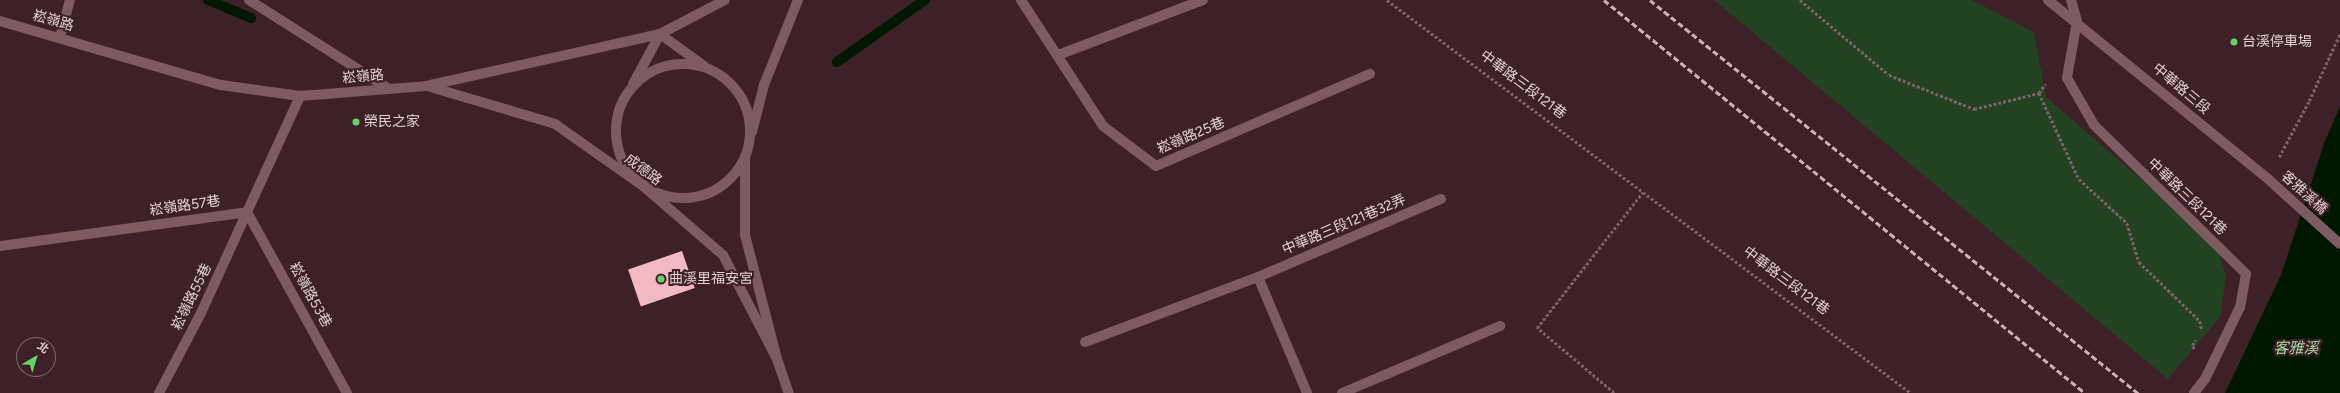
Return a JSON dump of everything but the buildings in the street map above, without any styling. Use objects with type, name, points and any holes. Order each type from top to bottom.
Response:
[{"type":"street","points":[[60,37],[70,0]]},
{"type":"street","points":[[249,0],[389,89]]},
{"type":"street","name":"崧嶺路","points":[[0,21],[60,37],[221,85],[300,96],[426,86],[660,34],[725,0]]},
{"type":"street","name":"成德路","points":[[789,393],[777,359],[745,234],[745,157],[764,85],[798,0]]},
{"type":"street","name":"崧嶺路25巷","points":[[1022,0],[1103,126],[1156,166],[1370,74]]},
{"type":"street","points":[[1058,55],[1203,0]]},
{"type":"street","name":"中華路三段","points":[[2048,0],[2077,21],[2267,178]]},
{"type":"street","points":[[2071,0],[2077,21]]},
{"type":"street","name":"中華路三段121巷","points":[[2077,21],[2067,78],[2094,125],[2246,274],[2240,307],[2208,374],[2194,393]]},
{"type":"street","points":[[660,34],[707,69],[726,80],[740,96],[745,109],[750,136],[745,157],[735,174],[720,188],[702,196],[682,199],[661,195],[644,186],[628,170],[619,151],[616,130],[619,109],[660,34]]},
{"type":"street","points":[[630,90],[645,76],[665,67],[686,64],[707,69]]},
{"type":"street","name":"成德路","points":[[426,86],[555,124],[644,186],[723,255],[777,359]]},
{"type":"street","points":[[248,212],[300,96]]},
{"type":"street","name":"客雅溪橋","points":[[2267,178],[2340,244]]},
{"type":"street","name":"中華路三段121巷32弄","points":[[1085,342],[1258,278],[1441,199]]},
{"type":"street","name":"崧嶺路57巷","points":[[0,246],[248,212]]},
{"type":"street","name":"崧嶺路55巷","points":[[159,393],[201,313],[248,212]]},
{"type":"street","name":"崧嶺路53巷","points":[[248,212],[347,393]]},
{"type":"street","points":[[1258,278],[1307,393]]},
{"type":"street","points":[[1342,393],[1500,326]]},
{"type":"path","name":"中華路三段121巷","points":[[1387,0],[1912,393]]},
{"type":"path","points":[[1800,0],[1889,75],[1974,109],[2039,93],[2049,78]]},
{"type":"path","points":[[2267,178],[2309,101],[2340,34]]},
{"type":"path","points":[[2039,93],[2079,179],[2127,223],[2139,262],[2200,322],[2202,331],[2192,345],[2208,374]]},
{"type":"path","points":[[1614,393],[1537,328],[1643,192]]},
{"type":"green space","points":[[1714,0],[1972,0],[2034,32],[2046,97],[2217,245],[2226,276],[2220,317],[2168,379]]},
{"type":"water","name":"客雅溪","points":[[2340,107],[2340,393],[2225,393],[2281,275],[2325,141]]},
{"type":"waterway","points":[[208,0],[251,18]]},
{"type":"waterway","points":[[837,62],[925,0]]},
{"type":"railway","points":[[1604,0],[2085,393]]},
{"type":"railway","points":[[1650,0],[2138,393]]},
{"type":"place","name":"台溪停車場","points":[[2234,42]]},
{"type":"place","name":"榮民之家","points":[[356,122]]},
{"type":"place","name":"曲溪里福安宮","points":[[661,279]]}]
